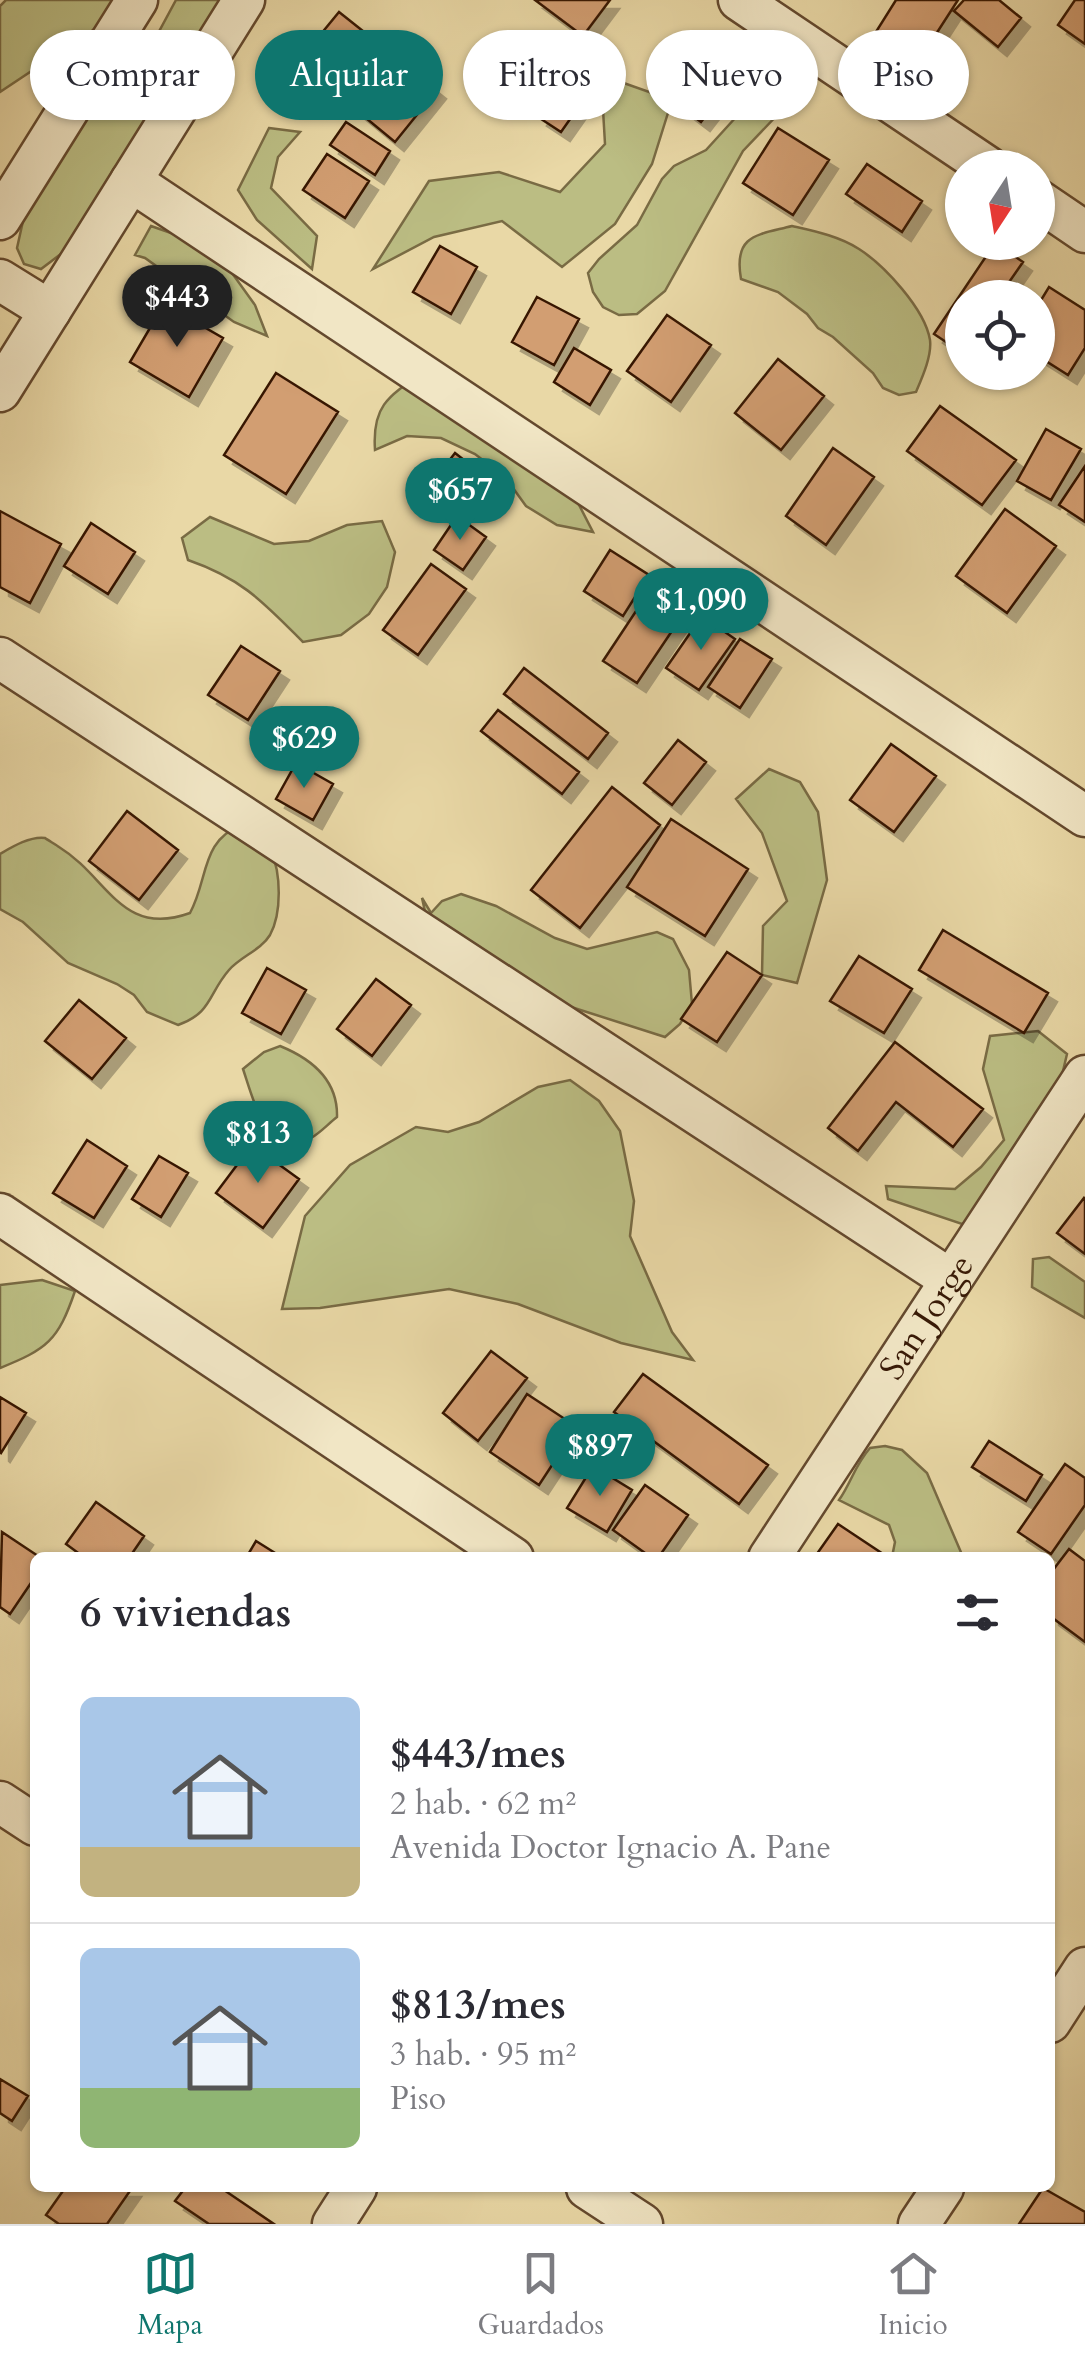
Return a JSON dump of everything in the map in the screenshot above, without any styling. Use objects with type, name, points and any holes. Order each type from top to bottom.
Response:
[{"type":"street","points":[[0,219],[137,0]]},
{"type":"street","points":[[0,391],[244,0]]},
{"type":"street","points":[[739,0],[961,150]]},
{"type":"street","points":[[131,180],[1085,816]]},
{"type":"street","points":[[1055,212],[1085,232]]},
{"type":"street","points":[[0,280],[50,311]]},
{"type":"street","points":[[0,658],[952,1280]]},
{"type":"street","name":"San Jorge","points":[[774,1552],[952,1280],[1074,1118],[1085,1076]]},
{"type":"street","points":[[0,1214],[504,1552]]},
{"type":"street","points":[[0,1802],[30,1822]]},
{"type":"street","points":[[1055,2014],[1085,1968]]},
{"type":"street","points":[[332,2224],[353,2192]]},
{"type":"street","points":[[593,2192],[642,2224]]},
{"type":"street","points":[[919,2224],[940,2192]]},
{"type":"green space","points":[[6,0],[130,0],[93,30],[30,30],[30,72],[0,92],[0,6]]},
{"type":"green space","points":[[176,0],[233,0],[224,30],[160,30]]},
{"type":"green space","points":[[626,84],[646,91],[646,120],[666,120],[652,164],[615,224],[562,267],[502,221],[434,237],[373,269],[429,181],[499,172],[560,192],[605,144],[604,120],[626,120]]},
{"type":"green space","points":[[76,120],[192,120],[82,238],[41,269],[24,264],[17,248],[29,194]]},
{"type":"green space","points":[[733,120],[772,120],[743,151],[665,291],[637,314],[619,315],[603,307],[593,292],[588,273],[637,225],[662,179],[674,166],[706,150]]},
{"type":"green space","points":[[269,128],[300,132],[278,157],[271,188],[317,236],[312,269],[257,220],[238,190]]},
{"type":"green space","points":[[151,226],[214,248],[255,305],[267,336],[234,322],[145,258],[135,255]]},
{"type":"green space","points":[[792,226],[835,237],[859,249],[912,302],[930,340],[928,360],[916,392],[899,395],[883,388],[873,373],[818,328],[807,314],[778,292],[741,279],[741,253],[745,245],[759,235]]},
{"type":"green space","points":[[421,374],[577,501],[593,532],[557,525],[526,506],[505,477],[475,454],[441,438],[407,436],[375,450],[376,423],[384,404]]},
{"type":"green space","points":[[210,517],[274,544],[309,541],[347,525],[382,521],[395,552],[387,587],[369,614],[341,635],[303,642],[238,584],[188,560],[182,538]]},
{"type":"green space","points":[[769,769],[800,782],[818,812],[827,880],[797,983],[762,975],[763,926],[787,901],[762,833],[736,799]]},
{"type":"green space","points":[[243,824],[266,844],[274,860],[279,893],[274,926],[261,945],[229,970],[204,1009],[178,1025],[147,1012],[134,995],[117,984],[68,963],[23,922],[0,909],[0,854],[21,843],[45,838],[76,859],[131,911],[167,919],[190,913],[212,850],[229,831]]},
{"type":"green space","points":[[461,894],[496,906],[555,938],[587,949],[657,932],[673,939],[689,970],[692,1004],[680,1024],[665,1037],[568,1006],[426,916],[422,898],[431,913],[442,901]]},
{"type":"green space","points":[[1038,1031],[1067,1054],[1059,1088],[995,1213],[962,1224],[888,1199],[886,1186],[955,1189],[981,1167],[1004,1140],[983,1069],[990,1036]]},
{"type":"green space","points":[[280,1046],[321,1073],[336,1104],[337,1117],[314,1136],[296,1144],[273,1135],[265,1124],[243,1069],[264,1052]]},
{"type":"green space","points":[[570,1080],[599,1101],[620,1131],[634,1201],[630,1236],[672,1332],[693,1360],[621,1343],[518,1304],[449,1289],[320,1308],[282,1309],[305,1216],[350,1165],[416,1127],[448,1132],[479,1122],[538,1087]]},
{"type":"green space","points":[[1049,1257],[1085,1282],[1085,1318],[1032,1287],[1033,1259]]},
{"type":"green space","points":[[42,1280],[75,1291],[63,1321],[40,1348],[0,1368],[0,1285]]},
{"type":"green space","points":[[870,1448],[902,1450],[927,1473],[961,1552],[893,1552],[895,1542],[889,1525],[839,1500]]},
{"type":"building","points":[[535,0],[610,0],[588,30],[575,30]]},
{"type":"building","points":[[896,0],[958,0],[939,30],[877,30]]},
{"type":"building","points":[[964,0],[999,0],[1021,18],[998,47],[954,11]]},
{"type":"building","points":[[1075,0],[1085,0],[1085,44],[1058,25]]},
{"type":"building","points":[[339,12],[362,30],[324,30]]},
{"type":"building","points":[[368,120],[413,120],[395,142]]},
{"type":"building","points":[[543,120],[569,120],[561,132]]},
{"type":"building","points":[[346,122],[390,151],[375,175],[330,145]]},
{"type":"building","points":[[778,128],[829,160],[793,215],[743,183]]},
{"type":"building","points":[[327,154],[369,181],[345,218],[303,190]]},
{"type":"building","points":[[867,164],[922,201],[902,232],[846,194]]},
{"type":"building","points":[[440,246],[477,267],[451,314],[413,292]]},
{"type":"building","points":[[984,260],[1023,262],[1010,280],[970,280]]},
{"type":"building","points":[[1055,291],[1085,310],[1085,348],[1068,375],[1055,367]]},
{"type":"building","points":[[537,297],[579,319],[554,365],[512,342]]},
{"type":"building","points":[[164,304],[223,338],[189,397],[130,362]]},
{"type":"building","points":[[667,315],[711,345],[671,402],[627,371]]},
{"type":"building","points":[[945,318],[945,341],[934,334]]},
{"type":"building","points":[[574,348],[611,370],[590,405],[554,382]]},
{"type":"building","points":[[778,359],[824,396],[781,450],[735,413]]},
{"type":"building","points":[[276,373],[338,412],[286,494],[224,455]]},
{"type":"building","points":[[940,406],[1016,460],[982,505],[907,451]]},
{"type":"building","points":[[1046,429],[1081,449],[1051,500],[1017,481]]},
{"type":"building","points":[[833,448],[874,477],[826,545],[786,516]]},
{"type":"building","points":[[455,453],[482,474],[449,517],[422,496]]},
{"type":"building","points":[[1085,466],[1085,522],[1059,505]]},
{"type":"building","points":[[1005,509],[1056,546],[1007,613],[956,576]]},
{"type":"building","points":[[0,511],[61,544],[30,603],[0,587]]},
{"type":"building","points":[[457,516],[486,537],[463,570],[434,550]]},
{"type":"building","points":[[91,523],[135,552],[108,594],[64,566]]},
{"type":"building","points":[[610,550],[649,575],[623,616],[584,591]]},
{"type":"building","points":[[431,564],[466,589],[418,655],[383,630]]},
{"type":"building","points":[[650,590],[684,613],[637,683],[603,661]]},
{"type":"building","points":[[702,616],[735,639],[699,690],[666,668]]},
{"type":"building","points":[[740,639],[772,659],[740,708],[708,687]]},
{"type":"building","points":[[241,646],[280,671],[248,720],[208,695]]},
{"type":"building","points":[[524,668],[608,733],[588,759],[504,694]]},
{"type":"building","points":[[498,710],[579,772],[562,794],[481,731]]},
{"type":"building","points":[[678,740],[706,762],[672,805],[644,783]]},
{"type":"building","points":[[891,744],[936,776],[894,832],[850,800]]},
{"type":"building","points":[[296,763],[333,784],[313,820],[276,799]]},
{"type":"building","points":[[612,787],[660,825],[580,928],[531,890]]},
{"type":"building","points":[[127,811],[178,850],[139,900],[89,861]]},
{"type":"building","points":[[671,819],[748,869],[705,936],[627,887]]},
{"type":"building","points":[[943,930],[1048,993],[1024,1033],[919,970]]},
{"type":"building","points":[[727,952],[762,975],[717,1042],[681,1019]]},
{"type":"building","points":[[859,956],[912,989],[884,1033],[830,1001]]},
{"type":"building","points":[[267,968],[306,990],[281,1034],[242,1013]]},
{"type":"building","points":[[376,979],[411,1005],[372,1056],[337,1029]]},
{"type":"building","points":[[79,1000],[126,1038],[92,1079],[45,1041]]},
{"type":"building","points":[[895,1042],[983,1109],[953,1147],[896,1102],[858,1151],[828,1128]]},
{"type":"building","points":[[87,1140],[127,1166],[94,1218],[53,1193]]},
{"type":"building","points":[[252,1145],[299,1179],[263,1228],[216,1193]]},
{"type":"building","points":[[159,1156],[188,1173],[161,1217],[132,1199]]},
{"type":"building","points":[[1085,1199],[1085,1254],[1057,1233]]},
{"type":"building","points":[[491,1351],[527,1378],[478,1441],[443,1413]]},
{"type":"building","points":[[643,1374],[768,1465],[739,1504],[614,1412]]},
{"type":"building","points":[[527,1394],[577,1427],[539,1485],[490,1452]]},
{"type":"building","points":[[0,1397],[26,1413],[1,1453],[0,1452]]},
{"type":"building","points":[[989,1441],[1042,1475],[1026,1501],[972,1467]]},
{"type":"building","points":[[1065,1464],[1085,1478],[1085,1505],[1052,1552],[1018,1532]]},
{"type":"building","points":[[593,1466],[632,1490],[607,1532],[567,1508]]},
{"type":"building","points":[[645,1485],[688,1515],[662,1552],[644,1552],[613,1530]]},
{"type":"building","points":[[96,1502],[144,1536],[133,1552],[77,1552],[66,1544]]},
{"type":"building","points":[[838,1524],[880,1552],[818,1552]]},
{"type":"building","points":[[2,1532],[32,1552],[30,1584],[10,1614],[0,1607]]},
{"type":"building","points":[[256,1541],[273,1552],[250,1552]]},
{"type":"building","points":[[1069,1549],[1085,1561],[1085,1642],[1055,1620],[1055,1567]]},
{"type":"building","points":[[0,2079],[28,2096],[12,2121],[0,2113]]},
{"type":"building","points":[[62,2192],[129,2192],[107,2224],[59,2224],[46,2215]]},
{"type":"building","points":[[182,2192],[227,2192],[274,2224],[209,2224],[175,2201]]},
{"type":"building","points":[[1040,2192],[1050,2192],[1085,2212],[1085,2224],[1019,2224]]}]
